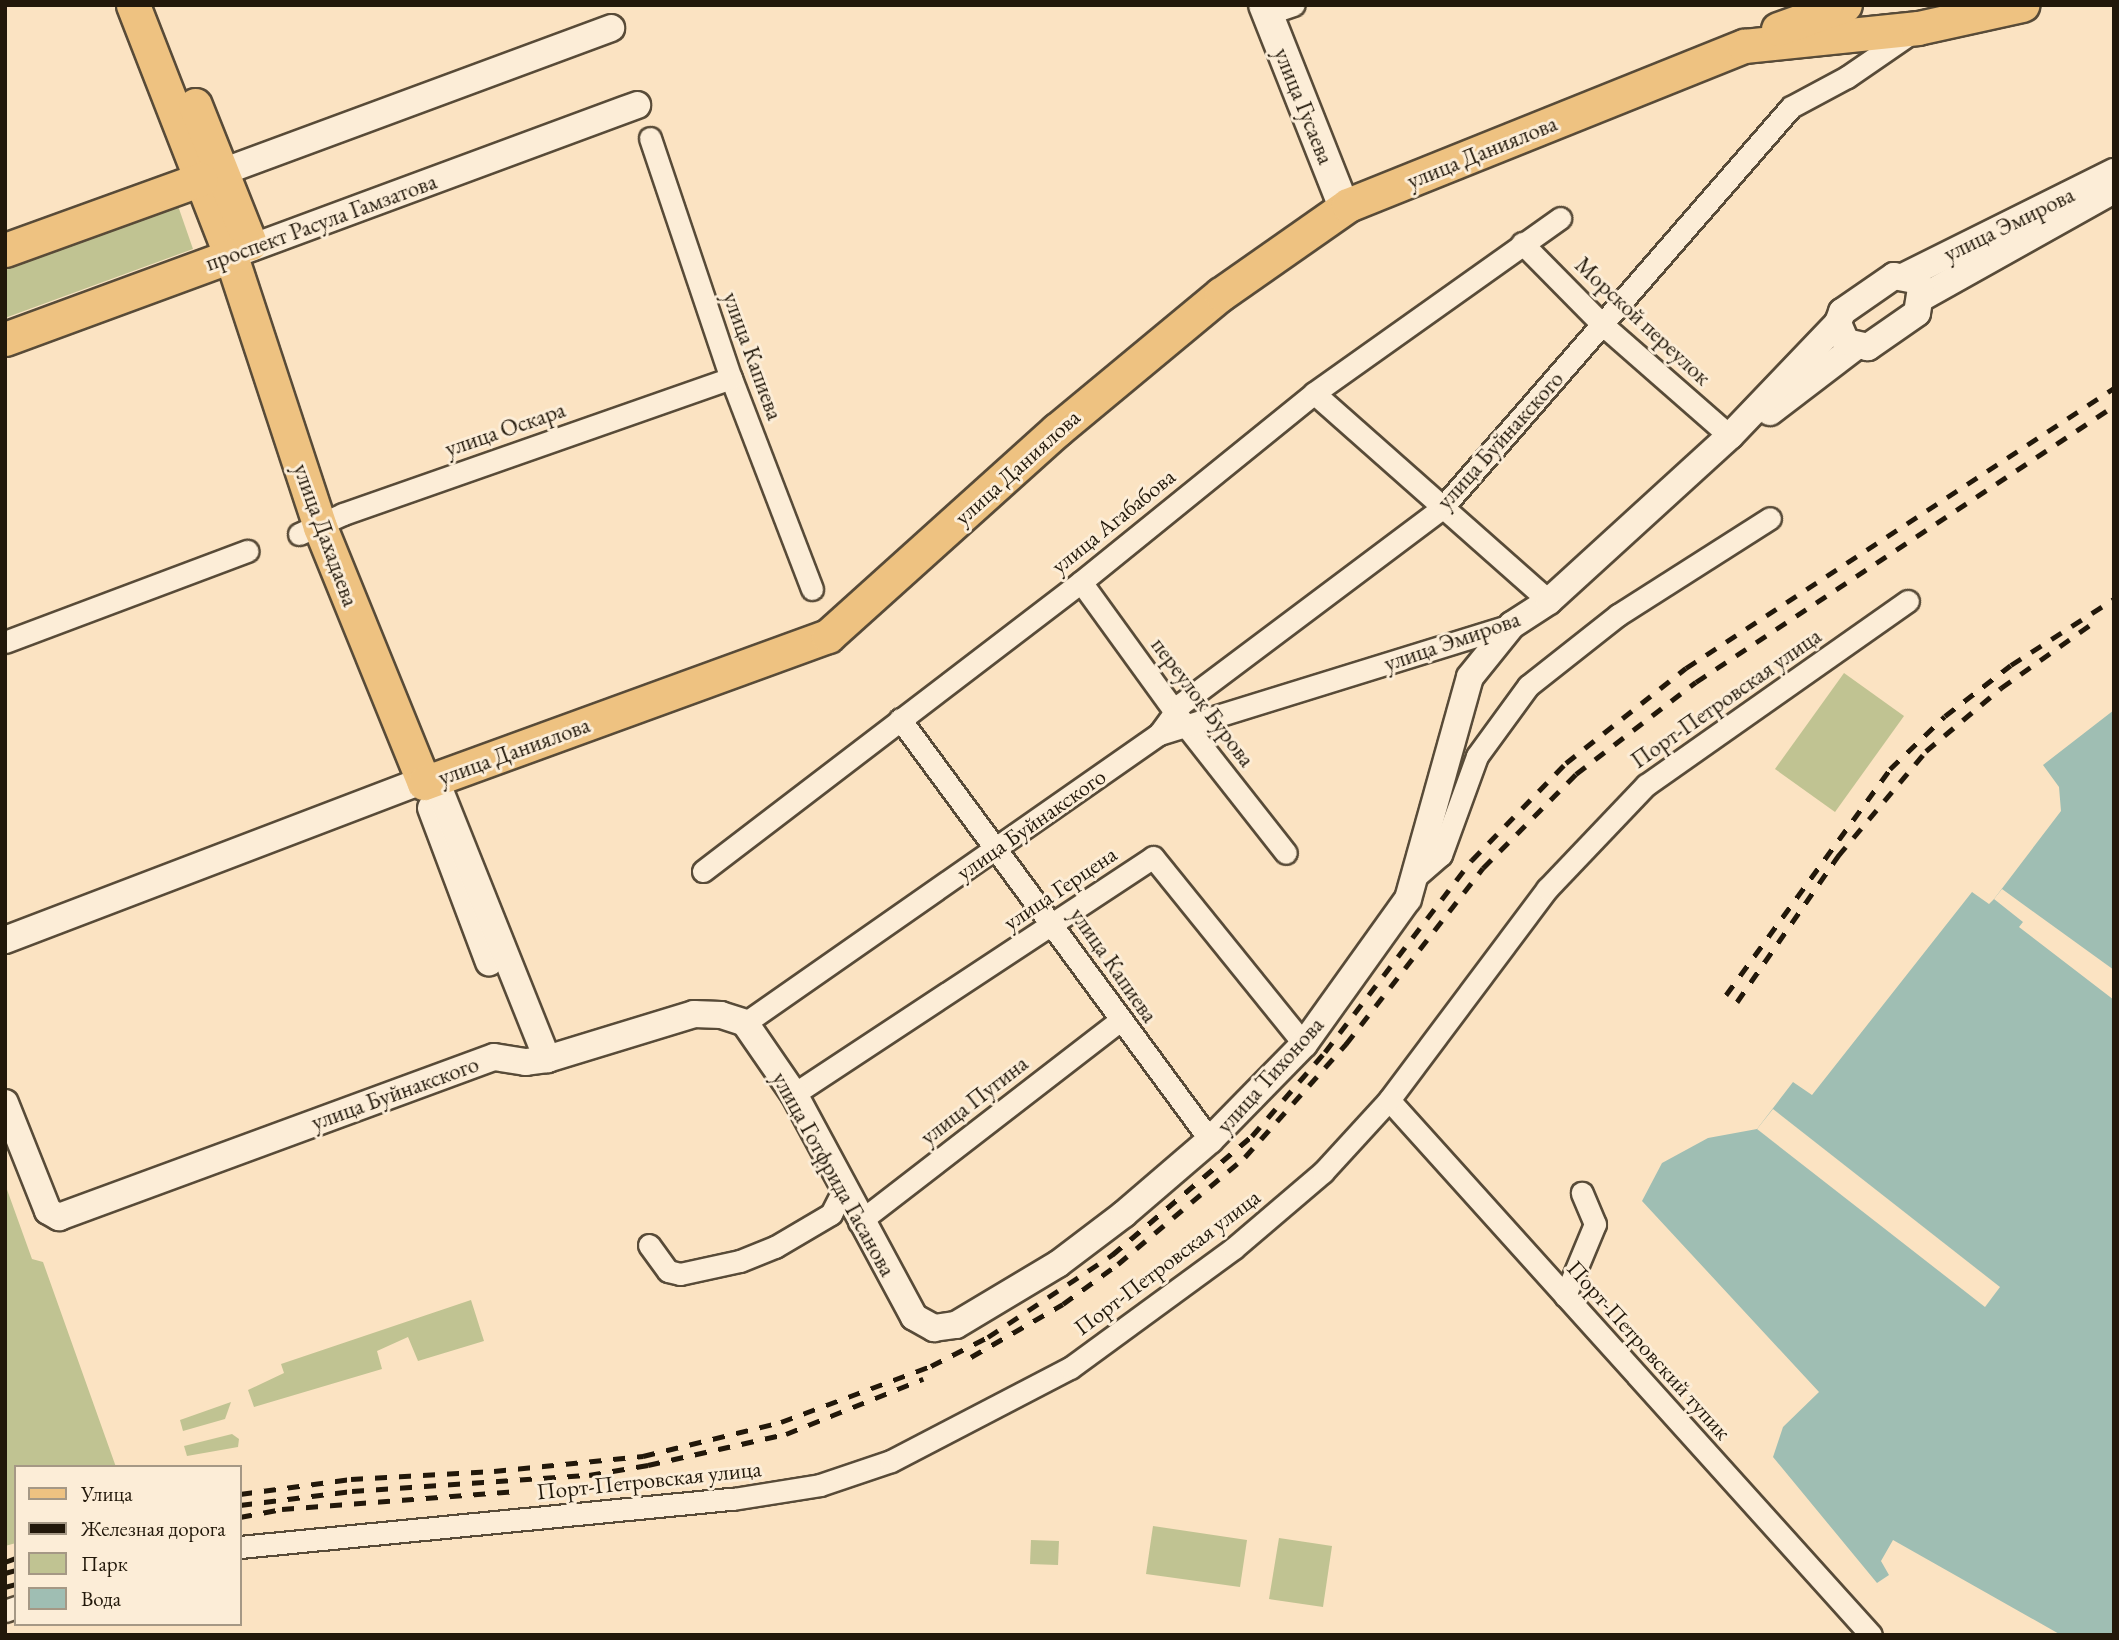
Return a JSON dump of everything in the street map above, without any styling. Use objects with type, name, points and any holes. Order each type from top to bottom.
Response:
[{"type":"main road","name":"улица Дахадаева","points":[[133,5],[212,176]]},
{"type":"main road","name":"улица Дахадаева","points":[[154,5],[212,176],[241,250],[318,527],[429,780]]},
{"type":"main road","name":"улица Даниялова","points":[[429,780],[826,631],[1054,427],[1208,300],[1345,204],[1845,5]]},
{"type":"main road","name":"улица Даниялова","points":[[1345,204],[1744,46],[1914,17],[2022,5]]},
{"type":"main road","name":"улица Гусаева","points":[[1273,8],[1345,204]]},
{"type":"main road","points":[[5,250],[212,176]]},
{"type":"main road","name":"проспект Расула Гамзатова","points":[[5,339],[241,250]]},
{"type":"street","name":"улица Буйнакского","points":[[1181,720],[1443,508],[1791,107],[1847,77],[1914,17]]},
{"type":"street","points":[[212,176],[611,28]]},
{"type":"street","name":"проспект Расула Гамзатова","points":[[241,250],[637,105]]},
{"type":"street","name":"улица Капиева","points":[[650,138],[731,378],[812,589]]},
{"type":"street","name":"улица Эмирова","points":[[1158,734],[1181,720],[1512,625],[1549,601],[1730,436],[1838,323],[1842,312],[1894,276],[1905,276],[2114,172]]},
{"type":"street","name":"улица Эмирова","points":[[1730,436],[1766,415],[1855,347],[1868,347],[1917,313],[1923,298],[2114,190]]},
{"type":"street","name":"улица Агабабова","points":[[703,871],[1081,582],[1314,393],[1560,218]]},
{"type":"street","name":"Морской переулок","points":[[1522,243],[1603,325],[1730,436]]},
{"type":"street","points":[[1905,276],[1916,280],[1923,298]]},
{"type":"street","points":[[1838,323],[1839,332],[1855,347]]},
{"type":"street","name":"улица Оскара","points":[[318,527],[731,378]]},
{"type":"street","points":[[1314,393],[1549,601]]},
{"type":"street","points":[[1413,879],[1441,855],[1477,756],[1528,686],[1618,615],[1770,518]]},
{"type":"street","points":[[5,642],[247,551]]},
{"type":"street","name":"переулок Бурова","points":[[1081,582],[1181,720],[1286,853]]},
{"type":"street","name":"Порт-Петровская улица","points":[[242,1546],[733,1499],[820,1485],[891,1461],[1070,1368],[1128,1330],[1323,1172],[1389,1100],[1547,889],[1646,785],[1908,601]]},
{"type":"street","name":"улица Тихонова","points":[[923,1323],[934,1328],[956,1325],[1059,1264],[1210,1140],[1304,1044],[1408,899],[1470,677],[1512,625]]},
{"type":"street","name":"улица Капиева","points":[[900,719],[998,847],[1120,1020],[1210,1140]]},
{"type":"street","name":"улица Буйнакского","points":[[5,1103],[48,1211],[60,1217],[494,1057],[536,1061],[695,1014],[745,1023],[1158,734]]},
{"type":"street","name":"улица Даниялова","points":[[5,942],[429,780]]},
{"type":"street","name":"улица Дахадаева","points":[[429,780],[536,1061]]},
{"type":"street","name":"улица Герцена","points":[[794,1094],[1153,857],[1304,1044]]},
{"type":"street","name":"улица Пугина","points":[[859,1222],[1120,1020]]},
{"type":"street","name":"улица Готфрида Гасанова","points":[[745,1023],[794,1094],[859,1222],[907,1306],[923,1323]]},
{"type":"street","name":"Порт-Петровский тупик","points":[[1389,1100],[1871,1635]]},
{"type":"street","points":[[649,1245],[668,1271],[680,1274],[740,1261],[775,1247],[831,1214],[844,1188]]},
{"type":"street","points":[[1565,1296],[1595,1224],[1582,1193]]},
{"type":"green space","points":[[177,203],[193,249],[5,318],[5,266]]},
{"type":"green space","points":[[1844,673],[1904,716],[1835,812],[1775,769]]},
{"type":"green space","points":[[5,1184],[32,1259],[43,1262],[115,1465],[14,1465],[14,1544],[5,1546]]},
{"type":"green space","points":[[471,1300],[484,1341],[418,1361],[408,1337],[377,1351],[382,1369],[254,1407],[248,1390],[284,1373],[281,1364]]},
{"type":"green space","points":[[231,1402],[225,1419],[183,1431],[180,1420]]},
{"type":"green space","points":[[232,1434],[239,1439],[238,1447],[187,1456],[184,1446]]},
{"type":"green space","points":[[1153,1526],[1247,1540],[1240,1587],[1146,1574]]},
{"type":"green space","points":[[1279,1538],[1332,1546],[1323,1607],[1269,1599]]},
{"type":"green space","points":[[1031,1540],[1059,1541],[1058,1565],[1030,1564]]},
{"type":"water","points":[[2114,710],[2114,1635],[2061,1635],[1893,1540],[1881,1561],[1889,1575],[1877,1583],[1773,1457],[1783,1427],[1819,1392],[1642,1201],[1662,1163],[1708,1138],[1757,1129],[1793,1082],[1812,1095],[1972,892],[1989,904],[1994,899],[2061,811],[2059,787],[2043,765]]},
{"type":"pier","points":[[2002,889],[2114,970],[2114,1000],[2019,927],[2023,922],[1994,899]]},
{"type":"pier","points":[[1773,1109],[2000,1287],[1985,1307],[1757,1129]]},
{"type":"railway","points":[[242,1494],[351,1479],[494,1471],[643,1456],[781,1422],[931,1366],[988,1337],[1112,1255],[1252,1136],[1325,1052],[1472,860],[1566,763],[1686,668],[2114,388]]},
{"type":"railway","points":[[971,1357],[1063,1304],[1118,1264],[1245,1157],[1346,1044],[1483,868],[1576,774],[1696,682],[2114,406]]},
{"type":"railway","points":[[1726,995],[1890,769],[1945,716],[2011,665],[2114,599]]},
{"type":"railway","points":[[1737,1002],[1838,856],[1926,751],[2001,688],[2097,620]]},
{"type":"railway","points":[[242,1505],[352,1491],[589,1475],[648,1465],[786,1434],[923,1379]]},
{"type":"railway","points":[[242,1517],[282,1509],[517,1491]]},
{"type":"railway","points":[[5,1562],[14,1559]]},
{"type":"railway","points":[[5,1573],[14,1571]]},
{"type":"railway","points":[[5,1587],[14,1585]]}]
